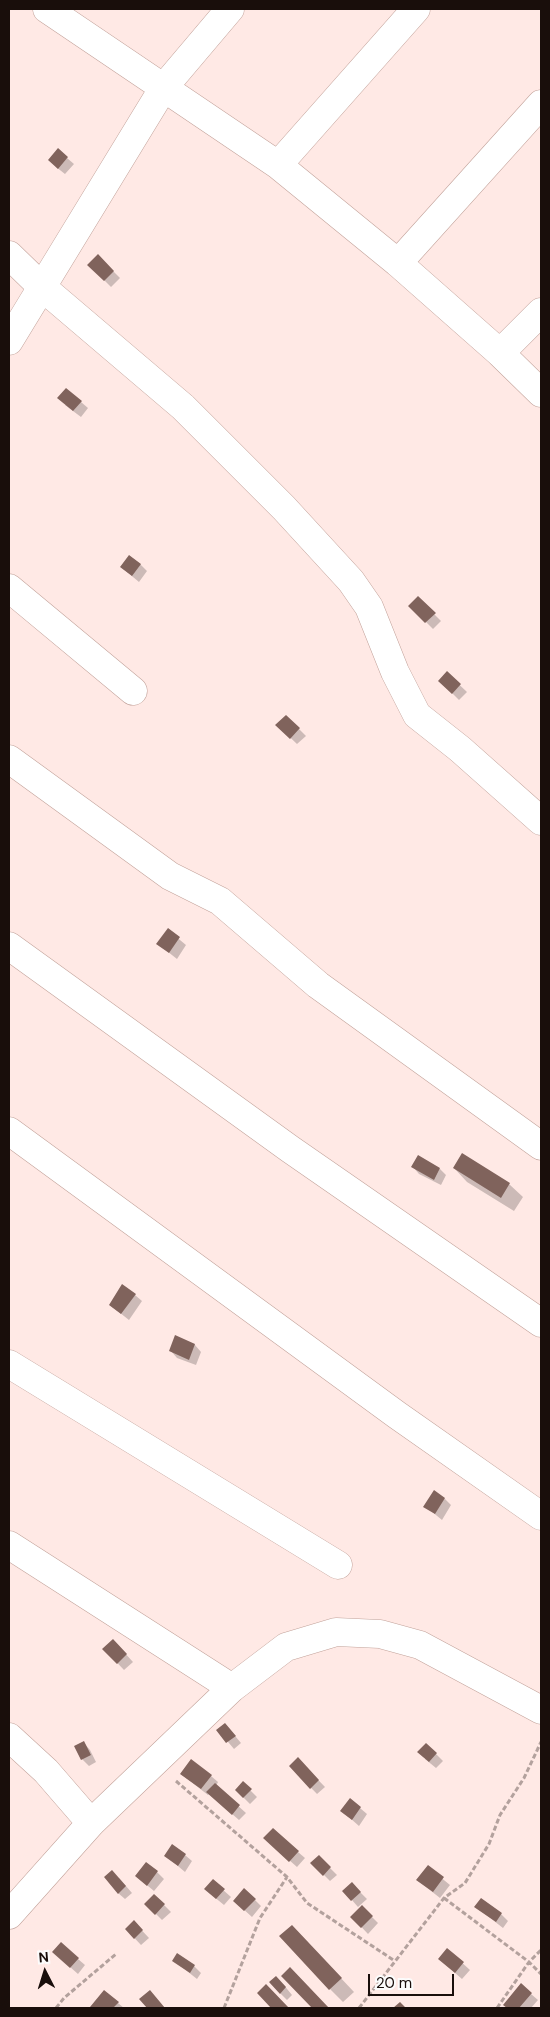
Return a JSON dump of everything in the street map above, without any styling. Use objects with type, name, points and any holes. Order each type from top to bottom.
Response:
[{"type":"street","points":[[47,9],[278,164],[398,263],[541,393]]},
{"type":"street","points":[[9,341],[164,87],[230,9]]},
{"type":"street","points":[[278,164],[416,9]]},
{"type":"street","points":[[398,263],[541,104]]},
{"type":"street","points":[[9,255],[42,287],[183,407],[284,508],[351,581],[369,607],[395,672],[417,715],[460,749],[541,821]]},
{"type":"street","points":[[500,354],[541,312]]},
{"type":"street","points":[[9,588],[133,691]]},
{"type":"street","points":[[9,759],[170,876],[220,901],[318,985],[541,1146]]},
{"type":"street","points":[[9,946],[290,1149],[541,1323]]},
{"type":"street","points":[[9,1131],[397,1415],[541,1516]]},
{"type":"street","points":[[9,1364],[338,1565]]},
{"type":"street","points":[[9,1545],[232,1688]]},
{"type":"street","points":[[9,1915],[90,1823],[232,1688],[286,1647],[336,1632],[380,1634],[420,1645],[541,1710]]},
{"type":"street","points":[[9,1738],[46,1771],[90,1823]]},
{"type":"path","points":[[359,2008],[444,1898],[465,1883],[489,1844],[500,1815],[524,1778],[541,1742]]},
{"type":"path","points":[[155,1762],[287,1877],[307,1903],[395,1961]]},
{"type":"path","points":[[224,2008],[260,1918],[287,1877]]},
{"type":"path","points":[[444,1898],[541,1974]]},
{"type":"path","points":[[497,2008],[528,1962],[541,1950]]},
{"type":"path","points":[[56,2008],[64,1998],[116,1954]]},
{"type":"building","points":[[58,148],[68,157],[58,169],[48,160]]},
{"type":"building","points":[[98,254],[114,271],[104,281],[87,265]]},
{"type":"building","points":[[66,388],[82,401],[73,411],[57,398]]},
{"type":"building","points":[[129,555],[141,564],[132,576],[120,567]]},
{"type":"building","points":[[418,596],[436,613],[425,623],[408,606]]},
{"type":"building","points":[[447,671],[461,684],[452,694],[438,681]]},
{"type":"building","points":[[286,715],[300,728],[290,739],[275,725]]},
{"type":"building","points":[[168,928],[180,937],[169,953],[156,944]]},
{"type":"building","points":[[462,1153],[510,1183],[501,1198],[453,1168]]},
{"type":"building","points":[[418,1155],[440,1168],[434,1180],[411,1167]]},
{"type":"building","points":[[122,1284],[136,1294],[121,1314],[109,1305]]},
{"type":"building","points":[[175,1335],[195,1344],[189,1360],[169,1351]]},
{"type":"building","points":[[434,1490],[445,1498],[435,1514],[423,1507]]},
{"type":"building","points":[[113,1639],[127,1654],[117,1664],[102,1649]]},
{"type":"building","points":[[225,1723],[236,1736],[226,1743],[216,1730]]},
{"type":"building","points":[[84,1741],[91,1755],[81,1760],[74,1746]]},
{"type":"building","points":[[426,1743],[437,1753],[429,1762],[417,1752]]},
{"type":"building","points":[[298,1757],[319,1780],[310,1789],[289,1766]]},
{"type":"building","points":[[191,1759],[212,1775],[201,1789],[180,1774]]},
{"type":"building","points":[[243,1781],[252,1789],[243,1798],[235,1790]]},
{"type":"building","points":[[215,1783],[240,1805],[232,1815],[206,1792]]},
{"type":"building","points":[[350,1798],[361,1807],[352,1820],[340,1811]]},
{"type":"building","points":[[273,1828],[299,1851],[289,1862],[263,1838]]},
{"type":"building","points":[[172,1844],[186,1854],[178,1866],[164,1856]]},
{"type":"building","points":[[319,1855],[331,1867],[323,1876],[310,1863]]},
{"type":"building","points":[[146,1862],[158,1871],[147,1886],[135,1876]]},
{"type":"building","points":[[428,1865],[444,1877],[433,1892],[416,1880]]},
{"type":"building","points":[[112,1870],[126,1886],[118,1894],[104,1877]]},
{"type":"building","points":[[213,1879],[225,1889],[216,1899],[204,1889]]},
{"type":"building","points":[[352,1882],[361,1892],[351,1901],[342,1891]]},
{"type":"building","points":[[244,1888],[256,1899],[244,1911],[233,1901]]},
{"type":"building","points":[[154,1894],[165,1904],[155,1915],[144,1904]]},
{"type":"building","points":[[481,1898],[502,1913],[496,1922],[474,1907]]},
{"type":"building","points":[[362,1905],[373,1916],[361,1928],[350,1917]]},
{"type":"building","points":[[134,1920],[143,1930],[134,1939],[125,1929]]},
{"type":"building","points":[[292,1925],[342,1978],[329,1990],[279,1936]]},
{"type":"building","points":[[61,1942],[79,1958],[70,1968],[52,1952]]},
{"type":"building","points":[[447,1948],[464,1962],[455,1973],[438,1959]]},
{"type":"building","points":[[177,1953],[195,1965],[190,1973],[172,1961]]},
{"type":"building","points":[[290,1967],[329,2008],[312,2008],[281,1976]]},
{"type":"building","points":[[276,1976],[286,1987],[280,1994],[269,1982]]},
{"type":"building","points":[[521,1983],[532,1993],[519,2008],[507,2008],[503,2005]]},
{"type":"building","points":[[266,1984],[289,2008],[271,2008],[257,1993]]},
{"type":"building","points":[[104,1990],[119,2002],[113,2008],[90,2007]]},
{"type":"building","points":[[150,1990],[165,2008],[147,2008],[139,1999]]},
{"type":"building","points":[[400,2002],[406,2008],[393,2008]]}]
